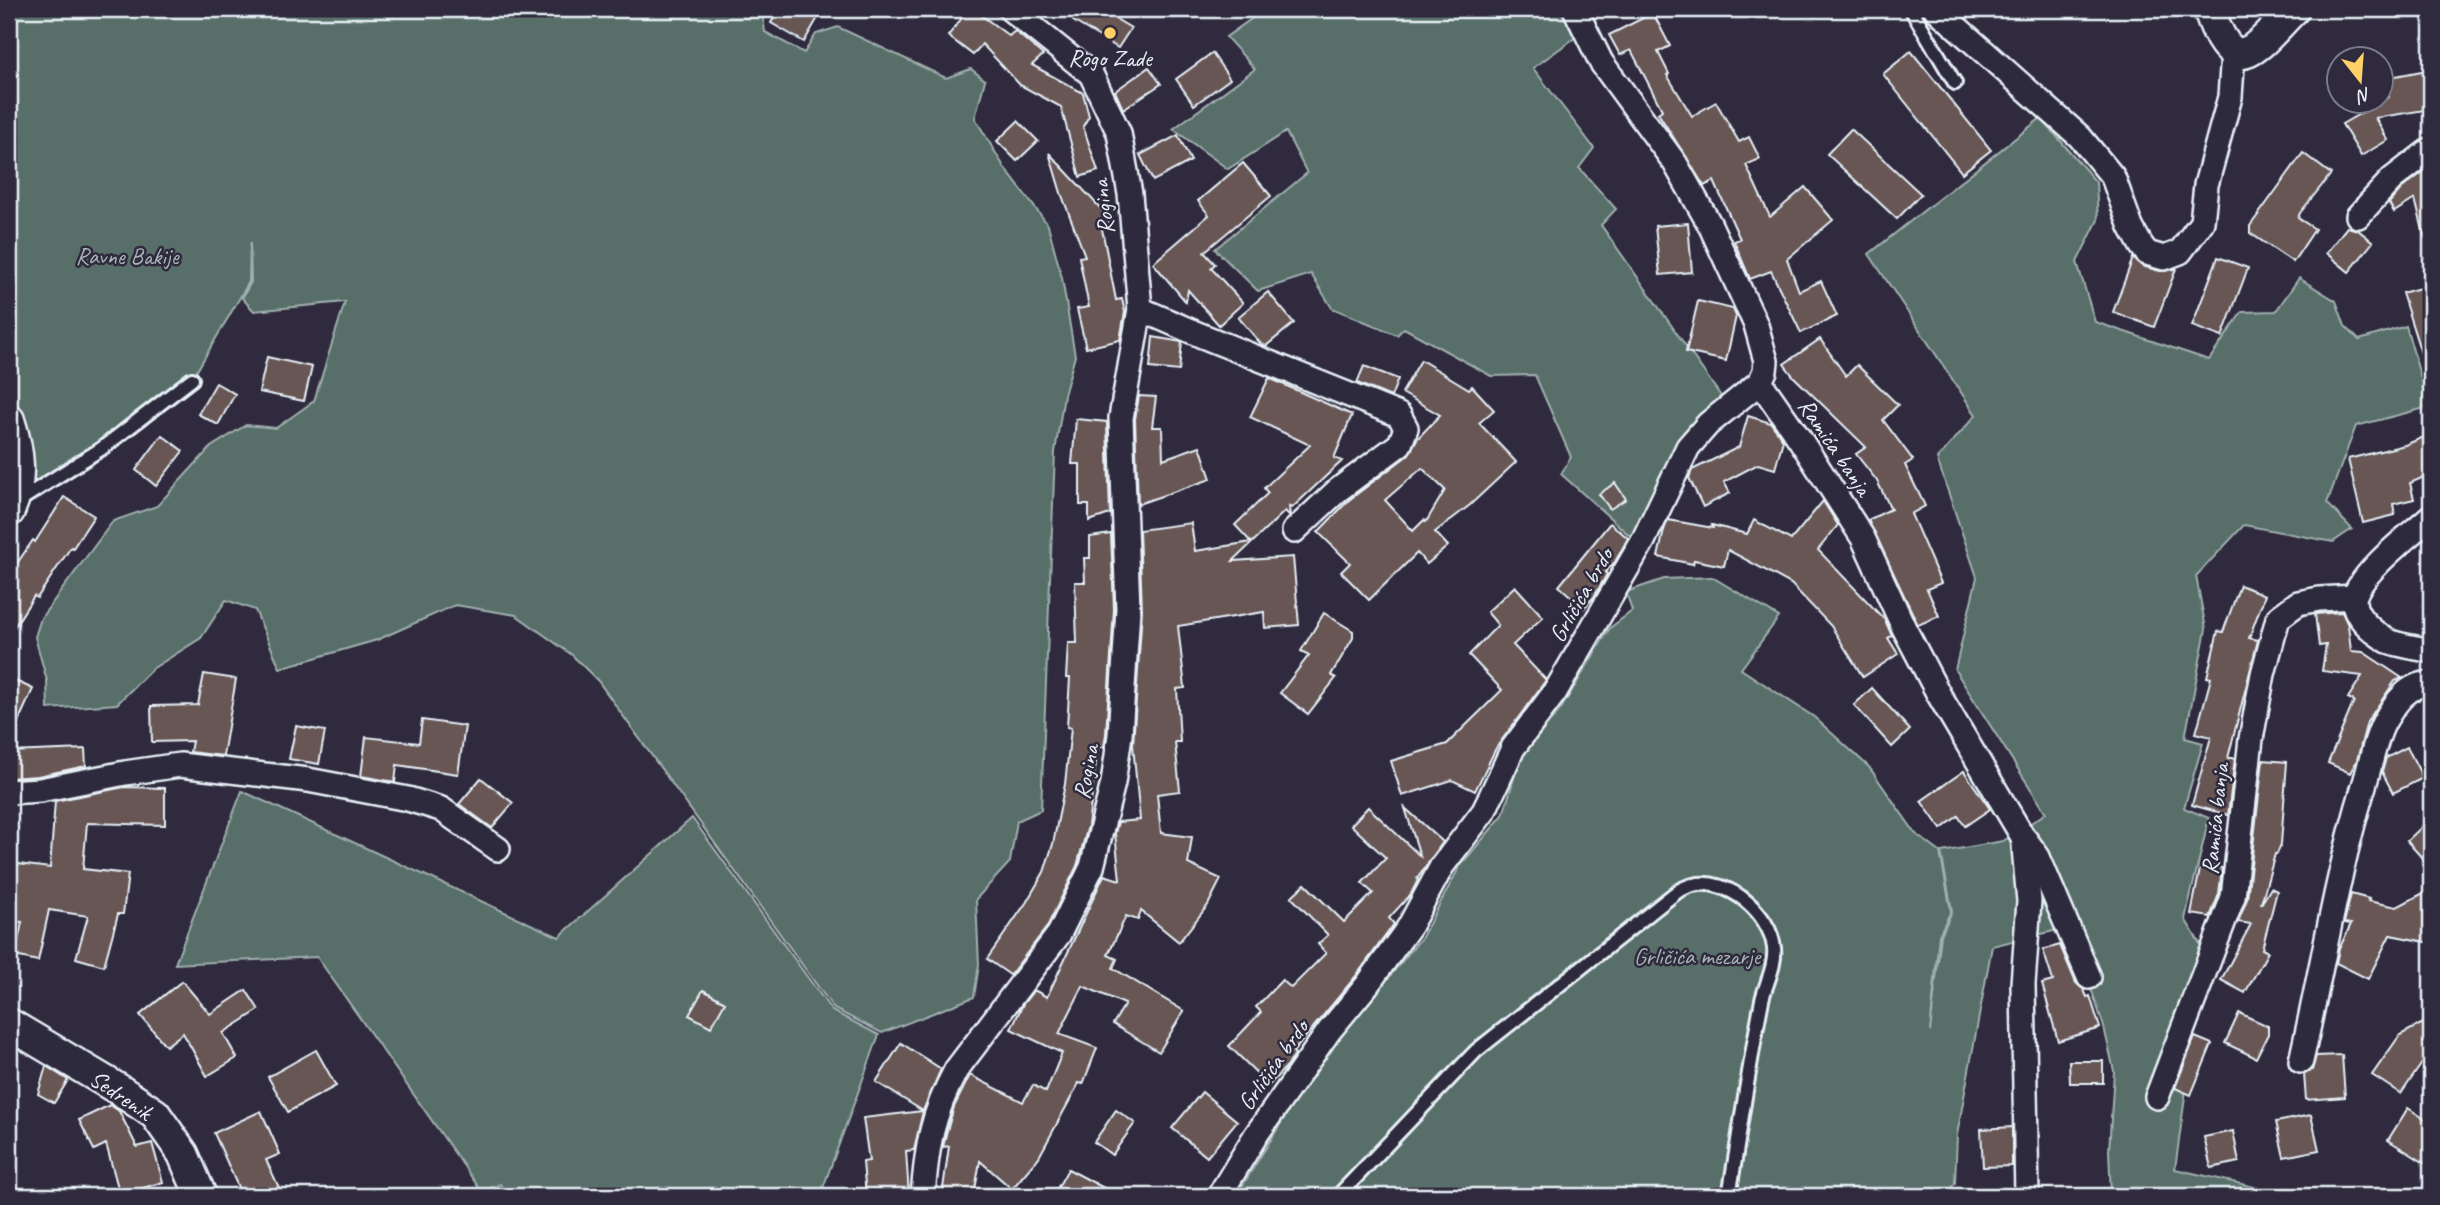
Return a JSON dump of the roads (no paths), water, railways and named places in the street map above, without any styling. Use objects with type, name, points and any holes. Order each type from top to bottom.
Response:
[{"type":"street","name":"Rogina","points":[[923,1196],[928,1140],[933,1121],[956,1070],[1059,934],[1092,867],[1113,783],[1124,691],[1128,609],[1121,418],[1140,309],[1130,194],[1119,133],[1091,74],[1010,9]]},
{"type":"street","points":[[1575,9],[1601,62],[1675,163],[1721,247],[1756,325],[1762,345],[1766,361],[1760,383]]},
{"type":"street","points":[[1936,9],[2080,137],[2113,177],[2131,228],[2141,245],[2147,253],[2164,257],[2180,252],[2190,242],[2202,222],[2206,185],[2230,97],[2233,52]]},
{"type":"street","points":[[2209,9],[2224,45],[2233,52],[2244,53],[2257,47],[2294,9]]},
{"type":"street","points":[[2358,216],[2392,179],[2431,149]]},
{"type":"street","points":[[1140,309],[1399,415],[1406,429],[1400,444],[1338,490],[1294,531]]},
{"type":"street","name":"Ramića banja","points":[[1760,383],[1863,538],[1904,628],[1939,695],[2038,857],[2089,978]]},
{"type":"street","name":"Grličića brdo","points":[[1219,1196],[1256,1135],[1328,1031],[1367,985],[1409,928],[1442,866],[1484,811],[1513,748],[1555,692],[1643,541],[1688,447],[1708,424],[1760,383]]},
{"type":"street","points":[[9,420],[20,467],[10,508]]},
{"type":"street","points":[[2431,516],[2388,554],[2354,597],[2356,612],[2369,627],[2389,641],[2431,651]]},
{"type":"street","name":"Ramića banja","points":[[2157,1097],[2233,897],[2251,739],[2263,674],[2278,618],[2298,603],[2354,597]]},
{"type":"street","points":[[2301,1061],[2349,836],[2383,723],[2403,694],[2425,683],[2431,684]]},
{"type":"street","points":[[9,792],[40,790],[180,765],[295,778],[408,799],[441,809],[498,849]]},
{"type":"street","name":"Ramića banja","points":[[2023,836],[2029,901],[2023,985],[2027,1196]]},
{"type":"street","name":"Sedrenik","points":[[9,1024],[155,1114],[183,1154],[201,1196]]},
{"type":"lane","points":[[1911,9],[1955,83]]},
{"type":"lane","points":[[10,508],[101,449],[192,379]]},
{"type":"lane","points":[[1338,1196],[1476,1051],[1678,891],[1693,884],[1723,888],[1740,896],[1764,921],[1774,948],[1729,1196]]},
{"type":"place","name":"Rogo Zade","points":[[1110,33]]},
{"type":"park label","name":"Ravne Bakije","points":[[127,256]]},
{"type":"park label","name":"Grličića mezarje","points":[[1697,956]]}]
